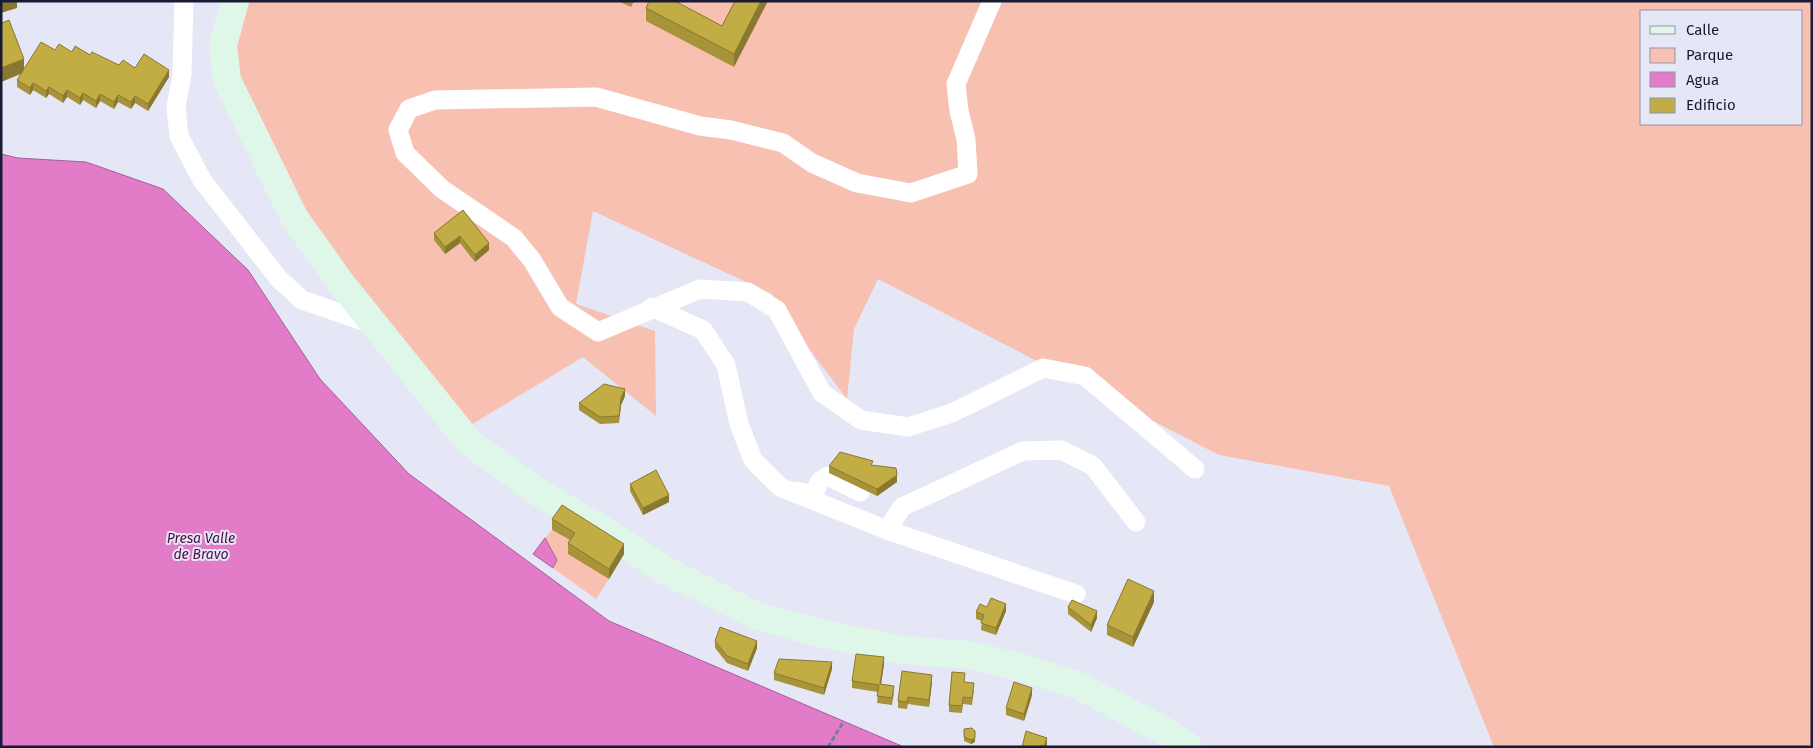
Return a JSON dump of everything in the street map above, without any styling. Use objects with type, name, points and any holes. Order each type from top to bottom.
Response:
[{"type":"main road","points":[[235,1],[223,45],[227,80],[294,217],[341,283],[469,442],[538,492],[610,534],[666,571],[757,616],[815,632],[901,650],[970,655],[1080,686],[1168,733],[1188,747]]},
{"type":"street","points":[[184,1],[182,74],[176,107],[179,136],[202,180],[279,279],[302,300],[376,325]]},
{"type":"street","points":[[992,1],[956,84],[959,111],[966,139],[968,174],[911,193],[857,183],[812,163],[783,143],[731,130],[700,126],[596,97],[435,100],[409,109],[398,130],[405,153],[442,189],[514,238],[532,260],[560,308],[598,332],[652,307],[700,289],[748,292],[777,310],[822,393],[861,420],[908,427],[952,413],[1043,368],[1085,376],[1195,469]]},
{"type":"street","points":[[652,307],[704,330],[726,365],[739,424],[754,460],[780,487],[886,530],[1076,594]]},
{"type":"street","points":[[886,530],[902,507],[1023,451],[1061,450],[1093,466],[1136,522]]},
{"type":"street","points":[[780,487],[813,495],[820,481],[828,476],[860,492]]},
{"type":"path","points":[[828,747],[844,721]]},
{"type":"green space","points":[[246,1],[1812,1],[1812,747],[1494,747],[1389,486],[1219,455],[878,279],[854,329],[847,399],[784,316],[772,294],[593,211],[576,304],[655,331],[656,416],[583,357],[469,426],[298,210],[229,51]]},
{"type":"green space","points":[[552,530],[575,543],[609,579],[596,599],[553,568],[557,560],[545,538]]},
{"type":"water","name":"Presa Valle de Bravo","points":[[1,154],[18,158],[86,162],[163,189],[248,270],[320,379],[409,474],[609,621],[904,747],[1,747]]},
{"type":"water","points":[[545,538],[557,560],[553,568],[533,554]]},
{"type":"building","points":[[649,1],[675,1],[722,26],[735,1],[761,1],[734,54],[646,8]]},
{"type":"building","points":[[1,20],[2,23],[9,20],[24,59],[1,68]]},
{"type":"building","points":[[41,42],[55,50],[59,44],[72,52],[75,46],[90,55],[92,52],[119,65],[123,60],[135,68],[144,54],[169,70],[148,104],[135,96],[131,102],[118,95],[114,102],[100,94],[96,101],[83,93],[80,98],[67,90],[63,96],[49,87],[46,91],[33,83],[30,88],[17,80]]},
{"type":"building","points":[[463,210],[489,243],[475,255],[460,236],[445,247],[434,233]]},
{"type":"building","points":[[604,384],[625,389],[621,398],[619,416],[600,417],[579,403]]},
{"type":"building","points":[[840,452],[873,461],[871,465],[896,468],[897,475],[877,489],[829,466]]},
{"type":"building","points":[[656,470],[669,495],[643,508],[630,484]]},
{"type":"building","points":[[562,505],[624,544],[609,569],[568,543],[575,533],[552,519]]},
{"type":"building","points":[[1128,579],[1154,591],[1133,637],[1107,625]]},
{"type":"building","points":[[991,598],[1006,604],[996,628],[981,623],[984,615],[976,612],[980,604],[987,607]]},
{"type":"building","points":[[1072,600],[1097,611],[1091,625],[1068,607]]},
{"type":"building","points":[[720,627],[757,641],[748,664],[727,656],[715,641]]},
{"type":"building","points":[[856,654],[884,657],[880,684],[894,686],[892,698],[877,696],[879,685],[852,681]]},
{"type":"building","points":[[779,659],[832,662],[824,688],[774,673]]},
{"type":"building","points":[[902,671],[932,675],[929,700],[908,697],[907,702],[898,701]]},
{"type":"building","points":[[952,672],[965,673],[964,682],[974,683],[972,698],[963,697],[962,706],[949,705]]},
{"type":"building","points":[[1014,682],[1032,688],[1024,714],[1006,708]]},
{"type":"building","points":[[972,728],[975,731],[975,738],[971,740],[964,737],[964,729]]},
{"type":"building","points":[[1026,731],[1047,738],[1044,746],[1022,747]]}]
